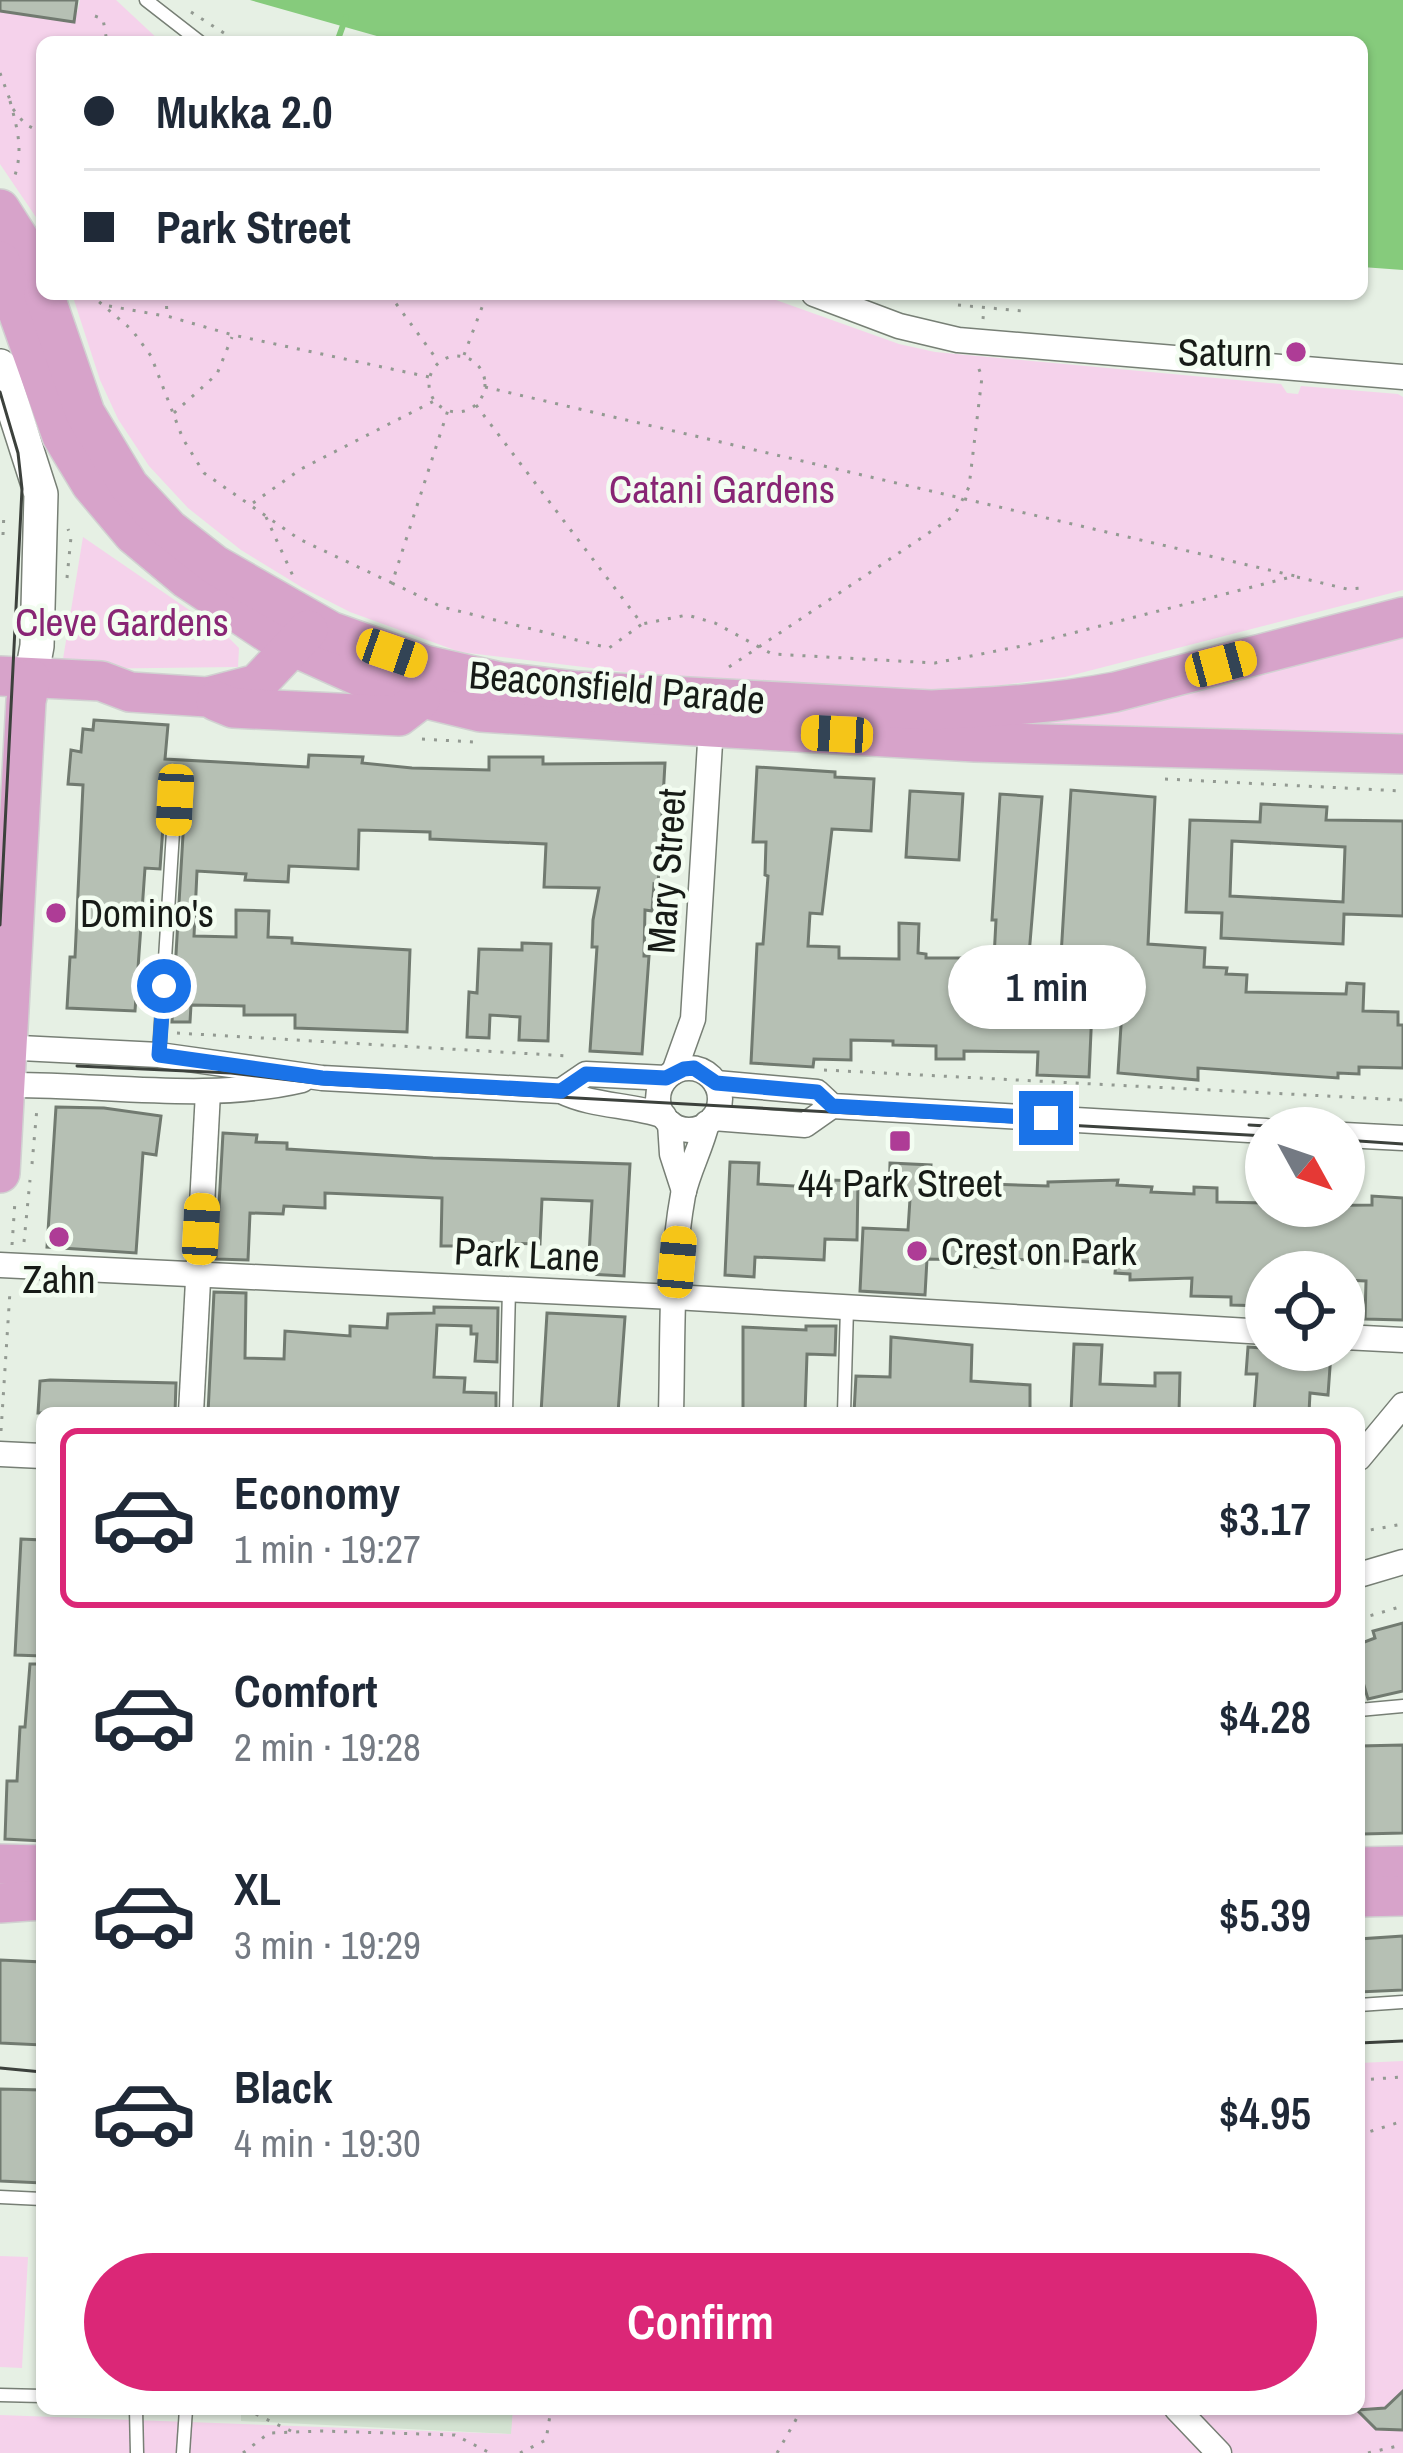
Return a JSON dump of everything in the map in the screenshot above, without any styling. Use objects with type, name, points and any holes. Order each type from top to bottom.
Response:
[{"type":"main road","points":[[5,199],[28,253],[36,290]]},
{"type":"main road","points":[[0,261],[39,304]]},
{"type":"main road","name":"Beaconsfield Parade","points":[[39,304],[86,412],[129,486],[170,529],[314,640],[420,700],[481,712],[711,728],[1403,754]]},
{"type":"main road","name":"Beaconsfield Parade","points":[[14,689],[100,681],[130,692],[207,697],[257,684],[314,640],[500,682],[578,691],[931,710],[1090,697],[1403,617]]},
{"type":"main road","points":[[272,710],[298,696],[314,640]]},
{"type":"main road","points":[[0,1173],[14,689]]},
{"type":"main road","name":"Beaconsfield Parade","points":[[207,697],[233,708],[398,716],[420,700]]},
{"type":"main road","points":[[0,1864],[36,1865]]},
{"type":"main road","points":[[1365,1867],[1403,1865]]},
{"type":"main road","points":[[1365,1897],[1403,1896]]},
{"type":"main road","points":[[0,1903],[36,1900]]},
{"type":"street","points":[[830,300],[899,326],[980,342],[1403,377]]},
{"type":"street","points":[[0,366],[41,494],[37,646],[14,689]]},
{"type":"street","name":"Mary Street","points":[[670,1075],[693,1019],[711,728]]},
{"type":"street","name":"Mary Street","points":[[693,1019],[714,1080]]},
{"type":"street","points":[[3,1066],[159,1055],[322,1078],[561,1091],[585,1102],[627,1105],[688,1130],[710,1121],[806,1126],[832,1106]]},
{"type":"street","points":[[3,1066],[90,1084],[208,1092],[322,1078]]},
{"type":"street","points":[[561,1091],[586,1074],[670,1075],[694,1068],[714,1080],[817,1092],[832,1106],[1245,1129]]},
{"type":"street","points":[[670,1075],[659,1095],[684,1191]]},
{"type":"street","points":[[670,1407],[684,1191],[720,1100],[714,1080]]},
{"type":"street","points":[[191,1407],[208,1092]]},
{"type":"street","points":[[1365,1136],[1403,1138]]},
{"type":"street","name":"Park Lane","points":[[0,1265],[674,1297],[1245,1331]]},
{"type":"street","points":[[1365,1337],[1403,1340]]},
{"type":"street","points":[[1365,1451],[1403,1406]]},
{"type":"street","points":[[0,1454],[36,1456]]},
{"type":"street","points":[[1365,1573],[1403,1562]]},
{"type":"street","points":[[1183,2415],[1219,2453]]},
{"type":"lane","points":[[146,0],[192,36]]},
{"type":"lane","points":[[159,1055],[175,800]]},
{"type":"lane","points":[[506,1407],[509,1289]]},
{"type":"lane","points":[[844,1407],[847,1308]]},
{"type":"lane","points":[[1365,1709],[1403,1706]]},
{"type":"lane","points":[[1365,2005],[1403,2002]]},
{"type":"lane","points":[[0,2197],[36,2198]]},
{"type":"lane","points":[[0,2395],[36,2396]]},
{"type":"lane","points":[[136,2415],[137,2453]]},
{"type":"lane","points":[[182,2453],[185,2415]]},
{"type":"path","points":[[179,4],[229,36]]},
{"type":"path","points":[[95,16],[103,19],[106,36]]},
{"type":"path","points":[[0,73],[21,141],[21,160],[5,199]]},
{"type":"path","points":[[10,101],[20,119],[36,129]]},
{"type":"path","points":[[99,300],[151,356],[192,458],[204,472],[299,539],[442,607],[609,648]]},
{"type":"path","points":[[166,300],[167,316]]},
{"type":"path","points":[[393,300],[439,362]]},
{"type":"path","points":[[464,356],[485,300]]},
{"type":"path","points":[[106,305],[429,377]]},
{"type":"path","points":[[958,305],[1022,311]]},
{"type":"path","points":[[726,669],[954,516],[964,500],[982,376],[977,366],[984,308]]},
{"type":"path","points":[[173,415],[218,374],[233,335]]},
{"type":"path","points":[[464,356],[482,371],[485,387],[476,405],[463,412],[448,410],[434,401],[429,377],[439,362],[464,356]]},
{"type":"path","points":[[485,387],[1347,589],[1362,588]]},
{"type":"path","points":[[250,505],[301,469],[434,401]]},
{"type":"path","points":[[476,405],[642,624]]},
{"type":"path","points":[[392,583],[448,410]]},
{"type":"path","points":[[3,535],[4,512]]},
{"type":"path","points":[[602,660],[609,648],[642,624],[687,615],[715,623],[757,649],[794,656],[934,663],[1022,646],[1295,576]]},
{"type":"path","points":[[1365,1531],[1403,1524]]},
{"type":"path","points":[[1365,1617],[1403,1606]]},
{"type":"path","points":[[1365,2080],[1403,2077]]},
{"type":"path","points":[[1365,2132],[1403,2121]]},
{"type":"path","points":[[258,2415],[293,2432]]},
{"type":"path","points":[[520,2453],[545,2440],[551,2415]]},
{"type":"path","points":[[777,2453],[799,2415]]},
{"type":"path","points":[[243,2453],[269,2433],[293,2432],[455,2435],[490,2453]]},
{"type":"path","points":[[1368,2453],[1402,2445]]},
{"type":"shaded area","points":[[250,0],[1403,0],[1403,270],[1368,267],[1368,36],[377,36]]},
{"type":"shaded area","points":[[241,2415],[513,2415],[512,2434],[241,2421]]},
{"type":"green space","points":[[0,0],[77,0],[77,13],[80,0],[116,0],[155,36],[36,36],[36,217],[0,164]]},
{"type":"green space","name":"Catani Gardens","points":[[74,300],[776,300],[935,352],[1281,384],[1287,393],[1298,394],[1301,386],[1398,394],[1403,397],[1403,590],[1065,677],[930,694],[706,682],[460,652],[350,612],[241,550],[188,508],[149,466],[118,419]]},
{"type":"green space","name":"Cleve Gardens","points":[[83,537],[227,636],[239,648],[238,667],[74,669],[62,665]]},
{"type":"green space","points":[[1403,634],[1403,744],[1000,724]]},
{"type":"green space","points":[[1403,2061],[1403,2453],[0,2453],[0,2415],[511,2434],[513,2415],[1365,2415],[1365,2063]]},
{"type":"green space","points":[[0,2256],[28,2257],[22,2368],[0,2367]]},
{"type":"building","points":[[0,0],[77,0],[74,22],[0,11]]},
{"type":"building","points":[[94,720],[168,725],[165,759],[308,767],[309,755],[363,757],[362,763],[412,768],[489,770],[489,757],[543,757],[543,764],[665,763],[658,885],[654,884],[652,911],[645,910],[644,956],[649,956],[642,1054],[590,1051],[597,947],[592,947],[593,920],[599,888],[544,887],[546,844],[430,839],[430,832],[359,830],[358,869],[289,866],[288,882],[197,871],[194,936],[236,937],[236,910],[269,911],[268,937],[292,938],[292,943],[410,950],[407,1032],[295,1028],[295,1015],[244,1015],[244,1006],[191,1005],[190,1022],[172,1022],[185,801],[177,790],[169,791],[165,798],[160,869],[145,868],[135,1011],[67,1008],[70,957],[75,957],[83,785],[68,784],[71,750],[81,752],[83,729],[93,730]]},
{"type":"building","points":[[757,767],[874,779],[871,831],[832,829],[822,914],[810,913],[808,946],[839,947],[839,958],[899,959],[899,923],[919,924],[918,953],[926,958],[994,958],[1000,794],[1042,797],[1029,955],[1061,956],[1071,790],[1155,797],[1148,944],[1205,948],[1204,967],[1247,975],[1246,992],[1346,994],[1347,983],[1364,984],[1363,1011],[1398,1012],[1398,1025],[1403,1025],[1403,1068],[1359,1067],[1359,1074],[1338,1073],[1338,1078],[1198,1068],[1198,1080],[1118,1073],[1124,978],[1032,973],[1031,1007],[1092,1009],[1089,1077],[1037,1075],[1038,1052],[964,1051],[964,1059],[936,1059],[936,1046],[893,1045],[893,1041],[851,1040],[851,1060],[814,1059],[813,1067],[751,1063],[757,944],[763,944],[768,876],[766,842],[753,842]]},
{"type":"building","points":[[910,791],[963,794],[959,860],[906,857]]},
{"type":"building","points":[[1261,804],[1327,807],[1326,820],[1403,821],[1403,916],[1344,914],[1343,944],[1221,938],[1222,913],[1186,912],[1190,820],[1260,822]],"holes":[[[1232,841],[1345,847],[1343,902],[1230,896]]]},
{"type":"building","points":[[522,943],[551,944],[548,1041],[519,1040],[520,1017],[490,1015],[489,1038],[467,1037],[469,992],[477,993],[479,949],[522,950]]},
{"type":"building","points":[[56,1107],[161,1116],[156,1155],[143,1153],[136,1253],[47,1247]]},
{"type":"building","points":[[223,1133],[257,1135],[256,1142],[287,1143],[287,1149],[630,1164],[624,1276],[588,1274],[592,1201],[542,1199],[540,1244],[441,1246],[442,1198],[325,1193],[325,1208],[284,1206],[283,1214],[250,1213],[248,1260],[216,1259]]},
{"type":"building","points":[[730,1162],[759,1163],[758,1184],[831,1188],[831,1180],[858,1181],[857,1240],[825,1239],[824,1260],[755,1257],[754,1277],[725,1275]]},
{"type":"building","points":[[890,1163],[931,1165],[930,1182],[1048,1186],[1048,1182],[1118,1180],[1117,1185],[1152,1187],[1151,1192],[1194,1194],[1194,1187],[1217,1188],[1217,1202],[1245,1203],[1245,1227],[1365,1227],[1365,1205],[1372,1205],[1372,1196],[1403,1198],[1403,1320],[1365,1319],[1365,1251],[1245,1251],[1245,1305],[1231,1305],[1231,1297],[1191,1296],[1192,1278],[1130,1280],[1130,1274],[1115,1273],[1116,1263],[1044,1260],[999,1259],[999,1268],[967,1266],[967,1260],[927,1259],[925,1295],[860,1291],[863,1228],[908,1230],[910,1199],[889,1198]]},
{"type":"building","points":[[214,1292],[246,1293],[245,1358],[284,1359],[285,1331],[350,1336],[350,1326],[387,1328],[388,1314],[434,1313],[434,1307],[498,1308],[497,1362],[475,1361],[477,1334],[471,1334],[471,1326],[437,1325],[434,1377],[465,1378],[464,1392],[496,1393],[496,1407],[208,1407]]},
{"type":"building","points":[[547,1313],[625,1317],[618,1407],[541,1407]]},
{"type":"building","points":[[806,1326],[836,1326],[835,1355],[807,1354],[805,1407],[743,1407],[743,1327],[806,1330]]},
{"type":"building","points":[[891,1337],[972,1345],[971,1381],[1030,1385],[1030,1407],[854,1407],[856,1376],[890,1377]]},
{"type":"building","points":[[1074,1344],[1102,1345],[1100,1384],[1155,1386],[1155,1373],[1180,1373],[1179,1407],[1071,1407]]},
{"type":"building","points":[[1246,1371],[1330,1371],[1328,1395],[1310,1393],[1309,1407],[1254,1407],[1257,1374]]},
{"type":"building","points":[[40,1381],[176,1383],[175,1407],[38,1407]]},
{"type":"building","points":[[21,1539],[36,1540],[36,1656],[15,1655]]},
{"type":"building","points":[[1403,1623],[1403,1691],[1368,1699],[1365,1642],[1375,1638],[1373,1631]]},
{"type":"building","points":[[30,1664],[36,1664],[36,1841],[5,1839],[7,1781],[17,1781],[20,1727],[25,1727]]},
{"type":"building","points":[[1403,1745],[1403,1833],[1365,1834],[1365,1746]]},
{"type":"building","points":[[1403,1936],[1403,1990],[1365,1992],[1365,1939]]},
{"type":"building","points":[[0,1960],[36,1962],[36,2045],[0,2043]]},
{"type":"building","points":[[0,2089],[36,2090],[36,2183],[0,2181]]},
{"type":"building","points":[[1403,2391],[1403,2430],[1376,2429],[1362,2415],[1365,2409],[1385,2408]]},
{"type":"waterway","points":[[339,36],[346,17]]},
{"type":"tram line","points":[[0,392],[18,453],[22,489],[0,925]]},
{"type":"tram line","points":[[77,1066],[1245,1135]]},
{"type":"tram line","points":[[1365,1141],[1403,1144]]},
{"type":"tram line","points":[[1365,2043],[1403,2041]]},
{"type":"tram line","points":[[0,2068],[36,2071]]},
{"type":"place","name":"Saturn","points":[[1296,352]]},
{"type":"place","name":"Domino's","points":[[56,913]]},
{"type":"place","name":"44 Park Street","points":[[900,1141]]},
{"type":"place","name":"Zahn","points":[[59,1237]]},
{"type":"place","name":"Crest on Park","points":[[917,1251]]},
{"type":"route","points":[[164,986],[159,1055],[322,1078],[561,1091],[586,1074],[666,1078],[694,1068],[716,1083],[817,1092],[832,1106],[1046,1118]]}]
